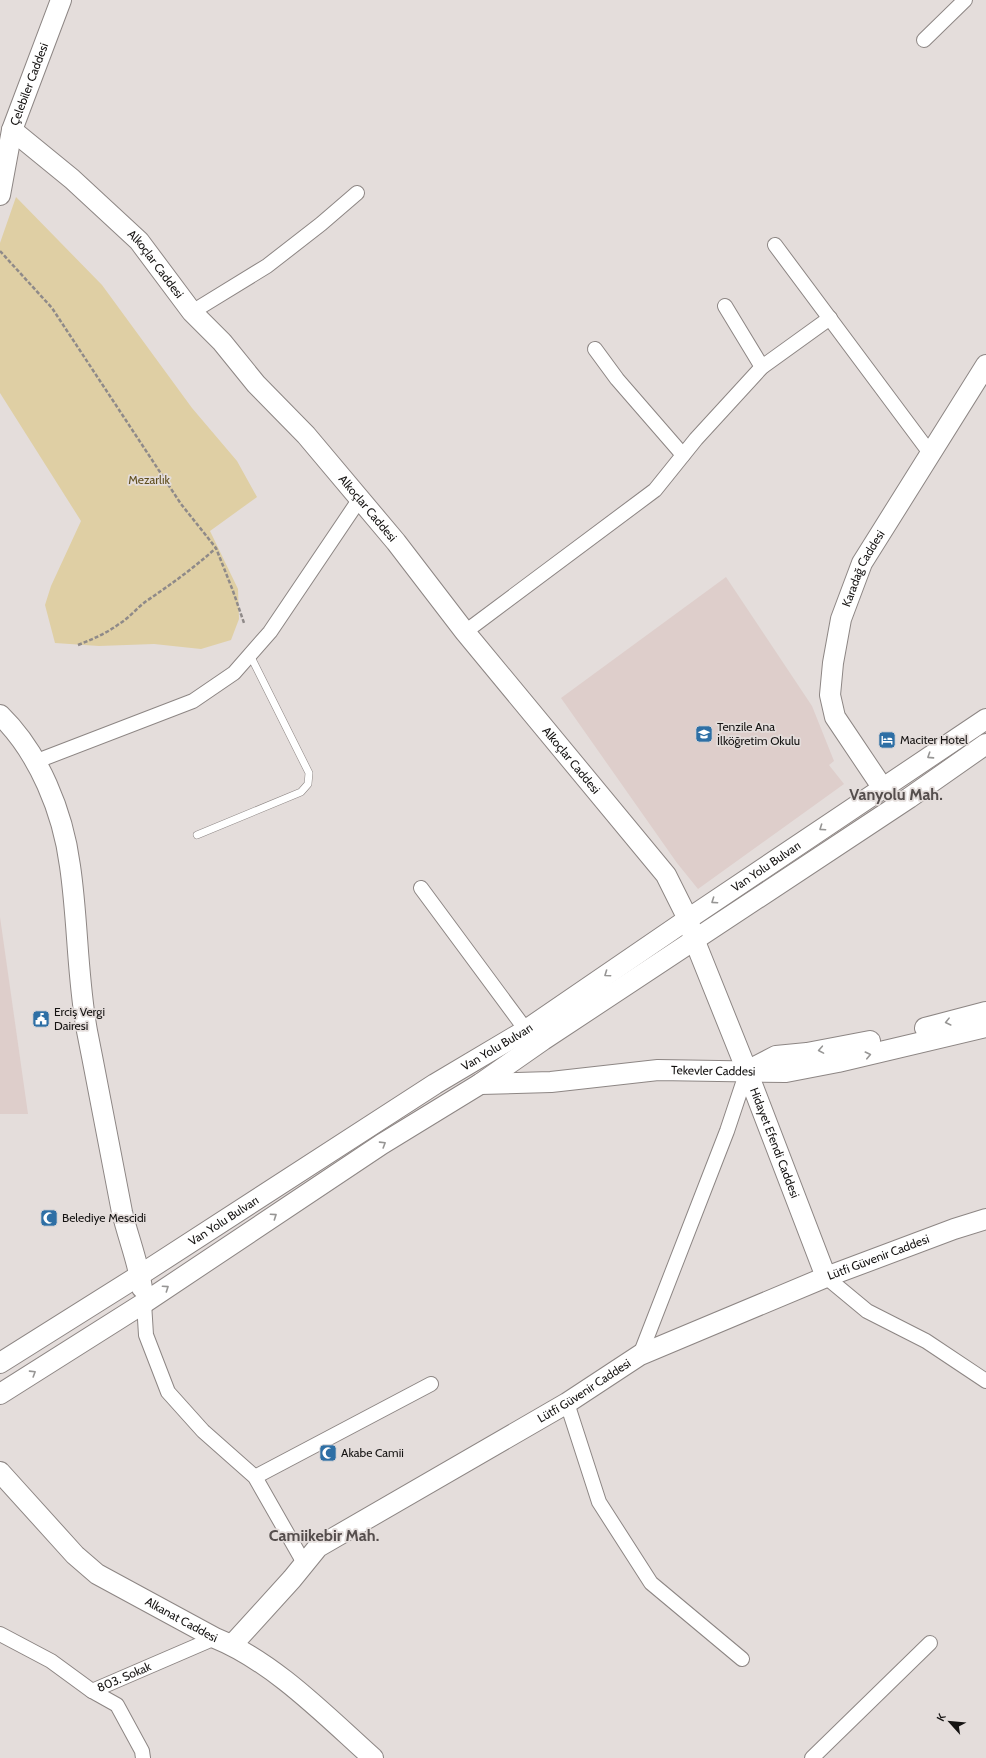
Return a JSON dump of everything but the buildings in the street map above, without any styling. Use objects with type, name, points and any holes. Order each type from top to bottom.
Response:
[{"type":"street","name":"Çelebiler Caddesi","points":[[0,195],[12,130],[61,0]]},
{"type":"street","points":[[924,40],[965,0]]},
{"type":"street","name":"Alkoçlar Caddesi","points":[[12,130],[72,179],[139,241],[192,312],[222,342],[256,384],[306,435],[359,500],[396,542],[465,632],[666,875],[688,919]]},
{"type":"street","points":[[192,312],[267,266],[321,224],[357,193]]},
{"type":"street","points":[[775,245],[930,453]]},
{"type":"street","points":[[726,306],[762,367]]},
{"type":"street","points":[[465,632],[655,490],[696,439],[762,367],[830,318]]},
{"type":"street","points":[[595,349],[617,379],[683,454]]},
{"type":"street","name":"Karadağ Caddesi","points":[[882,787],[835,717],[830,695],[833,663],[841,619],[862,563],[986,365]]},
{"type":"street","points":[[37,761],[193,701],[234,673],[270,632],[359,500]]},
{"type":"street","points":[[0,715],[11,725],[37,761],[47,784],[62,828],[70,864],[84,1016],[123,1214],[140,1275],[146,1335],[168,1392],[203,1431],[255,1478],[304,1563]]},
{"type":"street","name":"Van Yolu Bulvarı","points":[[0,1363],[140,1275],[435,1084],[526,1030],[882,787],[986,719]]},
{"type":"street","points":[[0,1394],[144,1303],[382,1144],[480,1084],[694,939],[909,798],[986,744]]},
{"type":"street","points":[[421,888],[526,1030]]},
{"type":"street","name":"Hidayet Efendi Caddesi","points":[[688,919],[694,939],[747,1071],[826,1277]]},
{"type":"street","name":"Tekevler Caddesi","points":[[480,1084],[551,1082],[658,1070],[747,1071],[776,1056],[807,1053],[860,1044],[986,1012]]},
{"type":"street","points":[[640,1355],[727,1132],[747,1071],[786,1072],[838,1062],[986,1027]]},
{"type":"street","name":"Lütfi Güvenir Caddesi","points":[[223,1641],[292,1579],[318,1547],[567,1403],[640,1355],[826,1277],[954,1229],[986,1219]]},
{"type":"street","points":[[826,1277],[867,1311],[926,1341],[986,1381]]},
{"type":"street","points":[[255,1478],[431,1384]]},
{"type":"street","points":[[567,1403],[599,1502],[651,1583],[742,1659]]},
{"type":"street","name":"Alkanat Caddesi","points":[[0,1472],[74,1555],[97,1574],[223,1641],[271,1670],[294,1688],[373,1758]]},
{"type":"street","points":[[0,1634],[51,1661],[92,1691]]},
{"type":"street","name":"803. Sokak","points":[[92,1691],[223,1641]]},
{"type":"street","points":[[812,1758],[930,1643]]},
{"type":"street","name":"803. Sokak","points":[[92,1691],[117,1705],[142,1750],[143,1758]]},
{"type":"lane","points":[[197,835],[301,792],[308,784],[309,772],[250,655]]},
{"type":"path","points":[[0,251],[52,308],[181,504],[216,548],[244,623]]},
{"type":"path","points":[[78,645],[101,635],[120,623],[134,610],[171,586],[216,548]]},
{"type":"shaded area","name":"Tenzile Ana İlköğretim Okulu","points":[[726,577],[812,706],[834,761],[829,765],[844,784],[698,889],[677,863],[561,698]]},
{"type":"shaded area","points":[[0,917],[28,1114],[0,1114]]},
{"type":"green space","name":"Mezarlık","points":[[16,197],[102,285],[192,408],[237,461],[257,497],[210,531],[238,589],[239,619],[231,640],[201,649],[154,644],[99,646],[55,643],[45,605],[51,586],[81,521],[0,393],[0,243]]},
{"type":"place","name":"Tenzile Ana İlköğretim Okulu","points":[[704,734]]},
{"type":"place","name":"Maciter Hotel","points":[[887,740]]},
{"type":"place","name":"Erciş Vergi Dairesi","points":[[41,1019]]},
{"type":"place","name":"Belediye Mescidi","points":[[49,1218]]},
{"type":"place","name":"Akabe Camii","points":[[328,1453]]},
{"type":"district","name":"Vanyolu Mah.","points":[[896,794]]},
{"type":"district","name":"Camiikebir Mah.","points":[[324,1535]]}]
